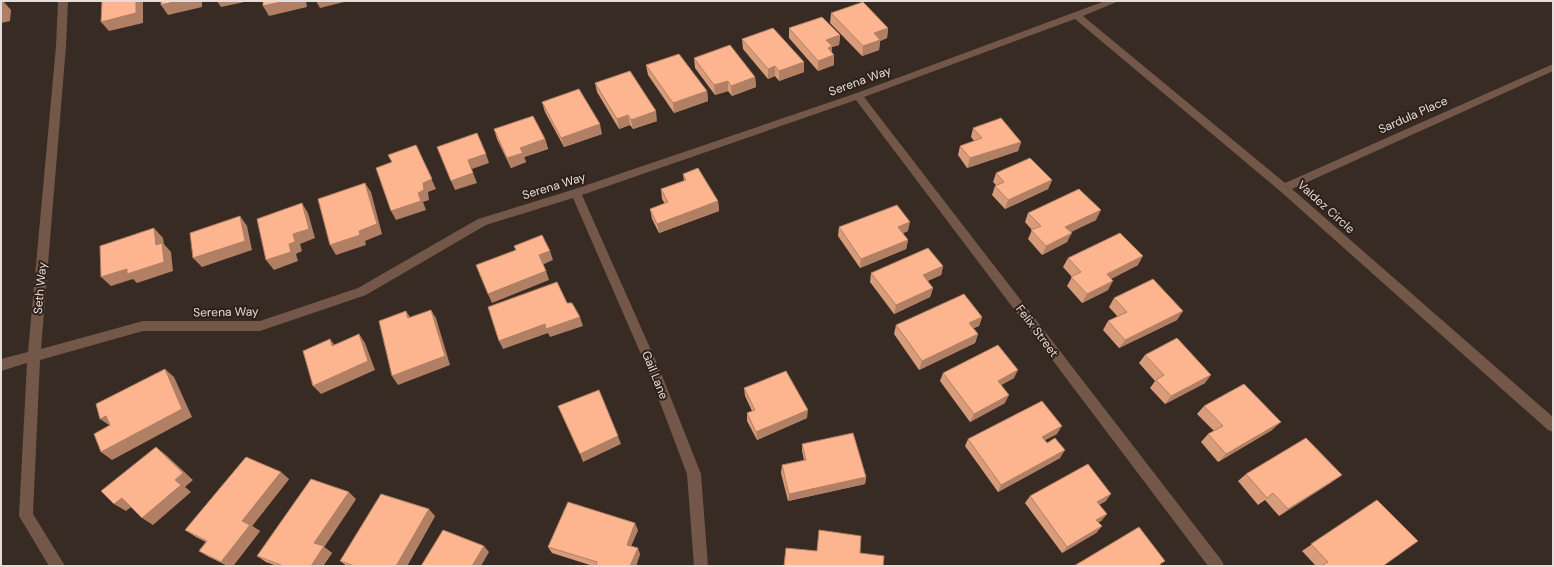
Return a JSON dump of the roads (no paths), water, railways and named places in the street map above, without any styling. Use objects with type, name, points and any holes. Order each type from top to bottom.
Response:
[{"type":"street","name":"Seth Way","points":[[58,566],[26,516],[34,356],[63,1]]},
{"type":"street","name":"Serena Way","points":[[1,365],[143,326],[260,326],[362,292],[482,222],[576,193],[858,96],[1114,1]]},
{"type":"street","name":"Valdez Circle","points":[[1076,15],[1284,188],[1553,426]]},
{"type":"street","name":"Sardula Place","points":[[1284,188],[1553,67]]},
{"type":"street","name":"Felix Street","points":[[858,96],[1217,566]]},
{"type":"street","name":"Gail Lane","points":[[576,193],[653,368],[694,474],[701,566]]}]
